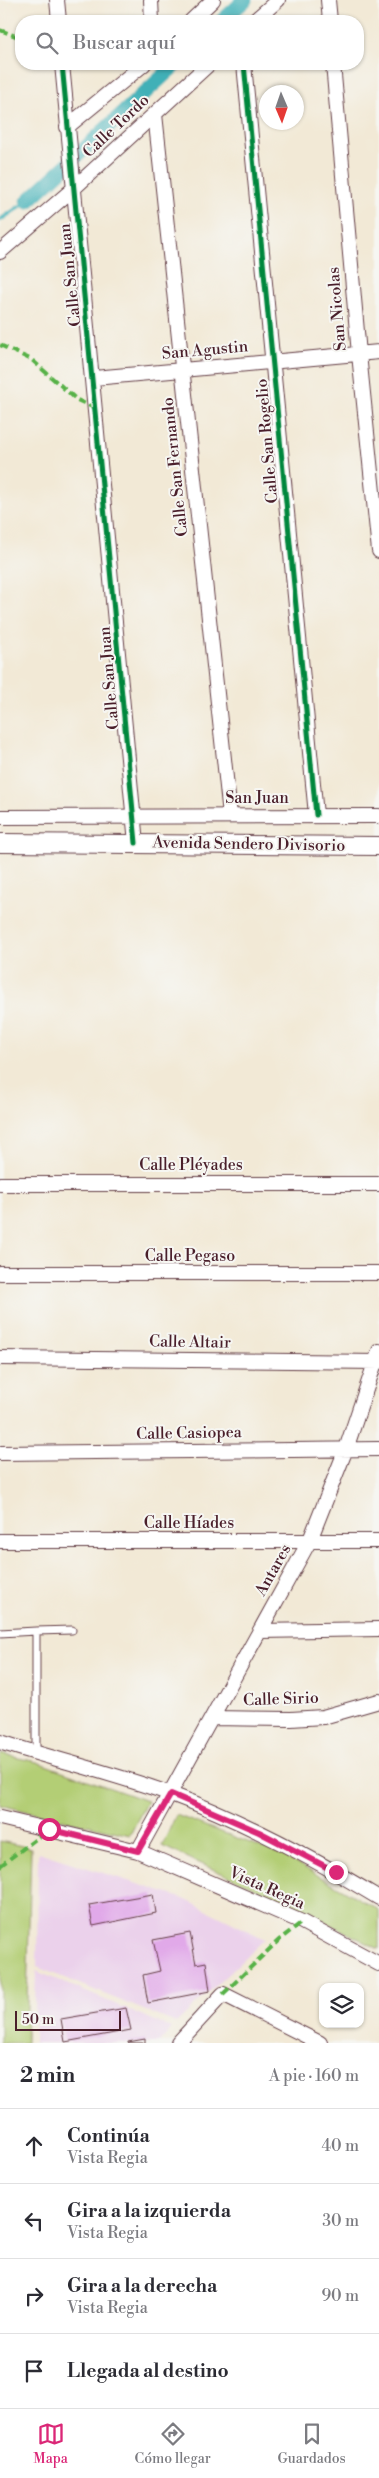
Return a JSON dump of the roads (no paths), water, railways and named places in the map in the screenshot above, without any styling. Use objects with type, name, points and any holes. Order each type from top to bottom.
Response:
[{"type":"street","points":[[57,0],[58,15]]},
{"type":"street","points":[[150,0],[151,15]]},
{"type":"street","points":[[197,15],[213,0]]},
{"type":"street","points":[[261,15],[278,0]]},
{"type":"street","points":[[328,0],[329,15]]},
{"type":"street","name":"Calle San Juan","points":[[63,70],[73,189],[94,378],[136,843]]},
{"type":"street","name":"Calle Tordo","points":[[68,133],[137,70]]},
{"type":"street","name":"Calle Tordo","points":[[0,252],[73,189],[203,70]]},
{"type":"street","name":"Calle San Rogelio","points":[[245,70],[316,815]]},
{"type":"street","name":"San Nicolas","points":[[334,70],[358,354],[379,550]]},
{"type":"street","name":"Calle San Fernando","points":[[155,114],[230,815]]},
{"type":"street","name":"San Agustin","points":[[94,378],[379,352]]},
{"type":"street","points":[[0,817],[134,815]]},
{"type":"street","name":"San Juan","points":[[134,815],[379,816]]},
{"type":"street","name":"Avenida Sendero Divisorio","points":[[0,843],[379,846]]},
{"type":"street","name":"Calle Pléyades","points":[[2,1184],[379,1184]]},
{"type":"street","name":"Calle Pegaso","points":[[0,1273],[379,1273]]},
{"type":"street","name":"Calle Altair","points":[[0,1358],[378,1358]]},
{"type":"street","name":"Antares","points":[[171,1794],[310,1540],[346,1449],[378,1358]]},
{"type":"street","name":"Calle Casiopea","points":[[0,1453],[379,1449]]},
{"type":"street","name":"Calle Híades","points":[[0,1541],[379,1540]]},
{"type":"street","points":[[260,1631],[379,1629]]},
{"type":"street","name":"Calle Sirio","points":[[212,1718],[291,1719],[323,1716],[379,1701]]},
{"type":"street","points":[[0,1742],[171,1794],[259,1832],[336,1872],[379,1898]]},
{"type":"street","points":[[138,1851],[171,1794]]},
{"type":"street","name":"Vista Regia","points":[[0,1818],[138,1851],[302,1922],[379,1964]]},
{"type":"street","points":[[178,2043],[223,1994],[320,2043]]},
{"type":"lane","points":[[0,1633],[72,1630]]},
{"type":"lane","points":[[36,1631],[36,1753]]},
{"type":"waterway","points":[[229,15],[245,0]]},
{"type":"waterway","points":[[28,201],[170,70]]},
{"type":"waterway","points":[[0,220],[28,201]]}]
